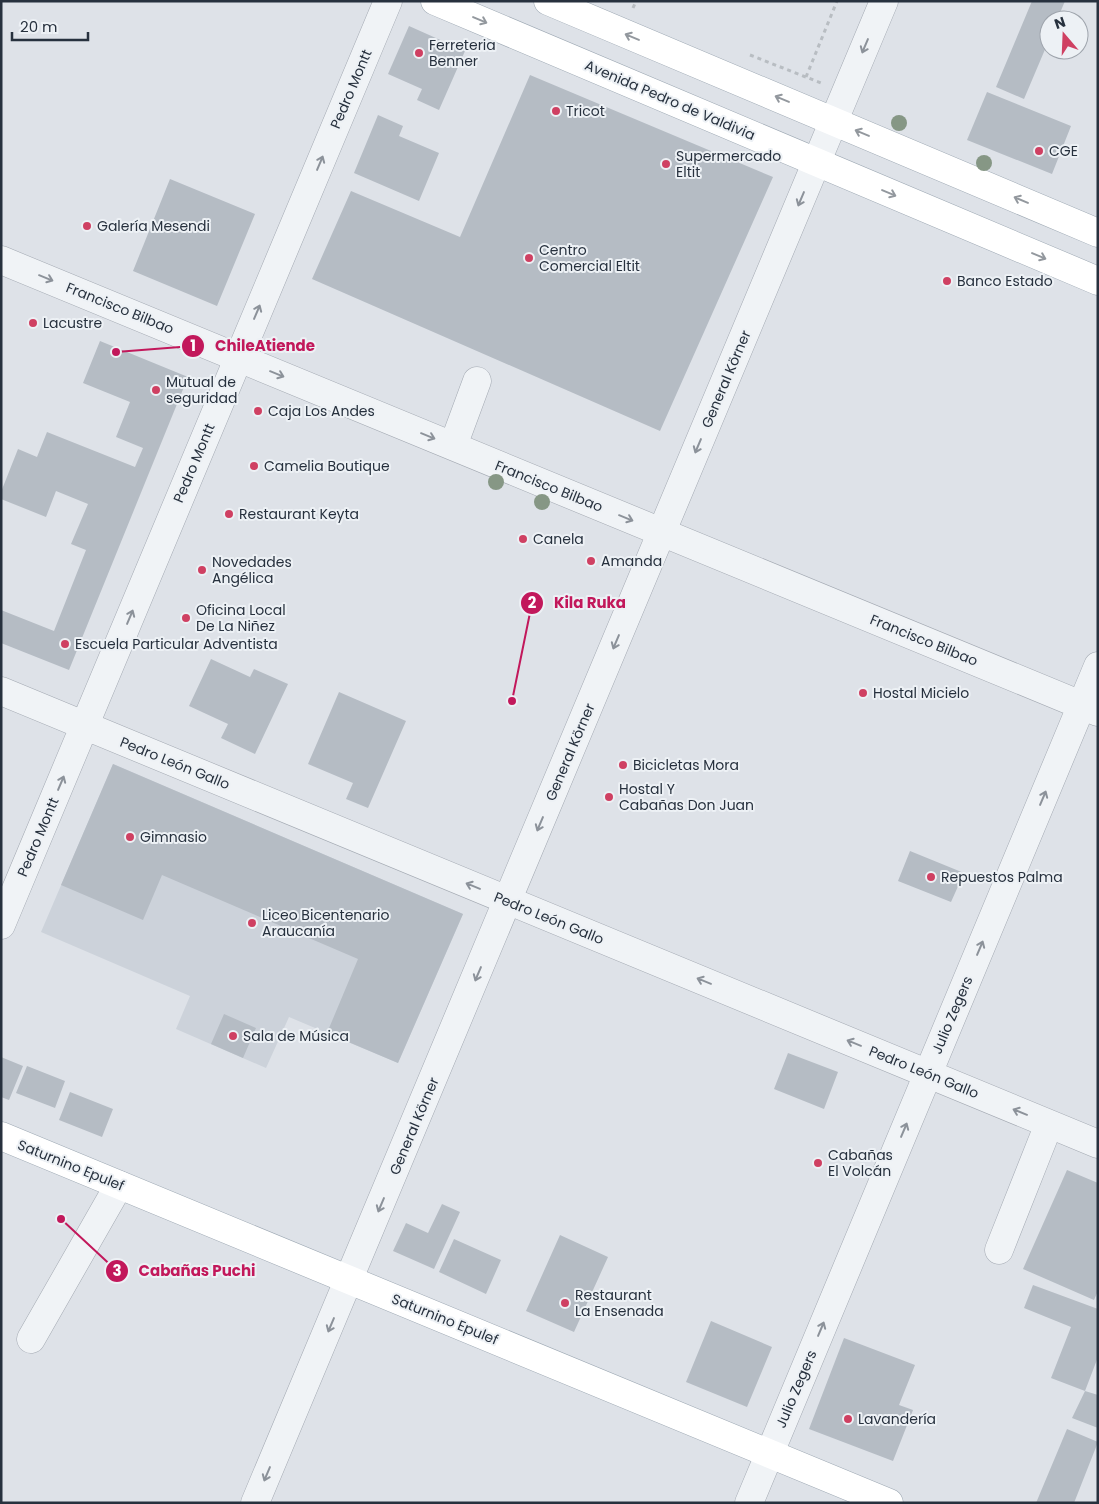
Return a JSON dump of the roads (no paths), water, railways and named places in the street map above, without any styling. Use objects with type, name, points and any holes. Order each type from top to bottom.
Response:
[{"type":"main road","name":"Avenida Pedro de Valdivia","points":[[435,1],[1098,281]]},
{"type":"main road","points":[[548,1],[1098,233]]},
{"type":"main road","name":"Saturnino Epulef","points":[[1,1136],[889,1503]]},
{"type":"street","name":"Pedro Montt","points":[[1,925],[388,1]]},
{"type":"street","name":"General Körner","points":[[255,1503],[884,1]]},
{"type":"street","name":"Francisco Bilbao","points":[[1,260],[1090,709]]},
{"type":"street","points":[[453,446],[477,381]]},
{"type":"street","name":"Julio Zegers","points":[[749,1503],[928,1074],[1090,709],[1098,666]]},
{"type":"street","name":"Pedro León Gallo","points":[[1,691],[1098,1144]]},
{"type":"street","points":[[999,1250],[1049,1124]]},
{"type":"street","points":[[31,1339],[119,1184]]},
{"type":"place","name":"Ferreteria Benner","points":[[419,53]]},
{"type":"place","name":"Tricot","points":[[556,111]]},
{"type":"place","name":"CGE","points":[[1039,151]]},
{"type":"place","name":"Supermercado Eltit","points":[[666,164]]},
{"type":"place","name":"Galería Mesendi","points":[[87,226]]},
{"type":"place","name":"Centro Comercial Eltit","points":[[529,258]]},
{"type":"place","name":"Banco Estado","points":[[947,281]]},
{"type":"place","name":"Lacustre","points":[[33,323]]},
{"type":"place","name":"ChileAtiende","points":[[116,352]]},
{"type":"place","name":"Mutual de seguridad","points":[[156,390]]},
{"type":"place","name":"Caja Los Andes","points":[[258,411]]},
{"type":"place","name":"Camelia Boutique","points":[[254,466]]},
{"type":"place","name":"Restaurant Keyta","points":[[229,514]]},
{"type":"place","name":"Canela","points":[[523,539]]},
{"type":"place","name":"Amanda","points":[[591,561]]},
{"type":"place","name":"Novedades Angélica","points":[[202,570]]},
{"type":"place","name":"Oficina Local De La Niñez","points":[[186,618]]},
{"type":"place","name":"Escuela Particular Adventista","points":[[65,644]]},
{"type":"place","name":"Hostal Micielo","points":[[863,693]]},
{"type":"place","name":"Kila Ruka","points":[[512,701]]},
{"type":"place","name":"Bicicletas Mora","points":[[623,765]]},
{"type":"place","name":"Hostal Y Cabañas Don Juan","points":[[609,797]]},
{"type":"place","name":"Gimnasio","points":[[130,837]]},
{"type":"place","name":"Repuestos Palma","points":[[931,877]]},
{"type":"place","name":"Liceo Bicentenario Araucanía","points":[[252,923]]},
{"type":"place","name":"Sala de Música","points":[[233,1036]]},
{"type":"place","name":"Cabañas El Volcán","points":[[818,1163]]},
{"type":"place","name":"Cabañas Puchi","points":[[61,1219]]},
{"type":"place","name":"Restaurant La Ensenada","points":[[565,1303]]},
{"type":"place","name":"Lavandería","points":[[848,1419]]}]
